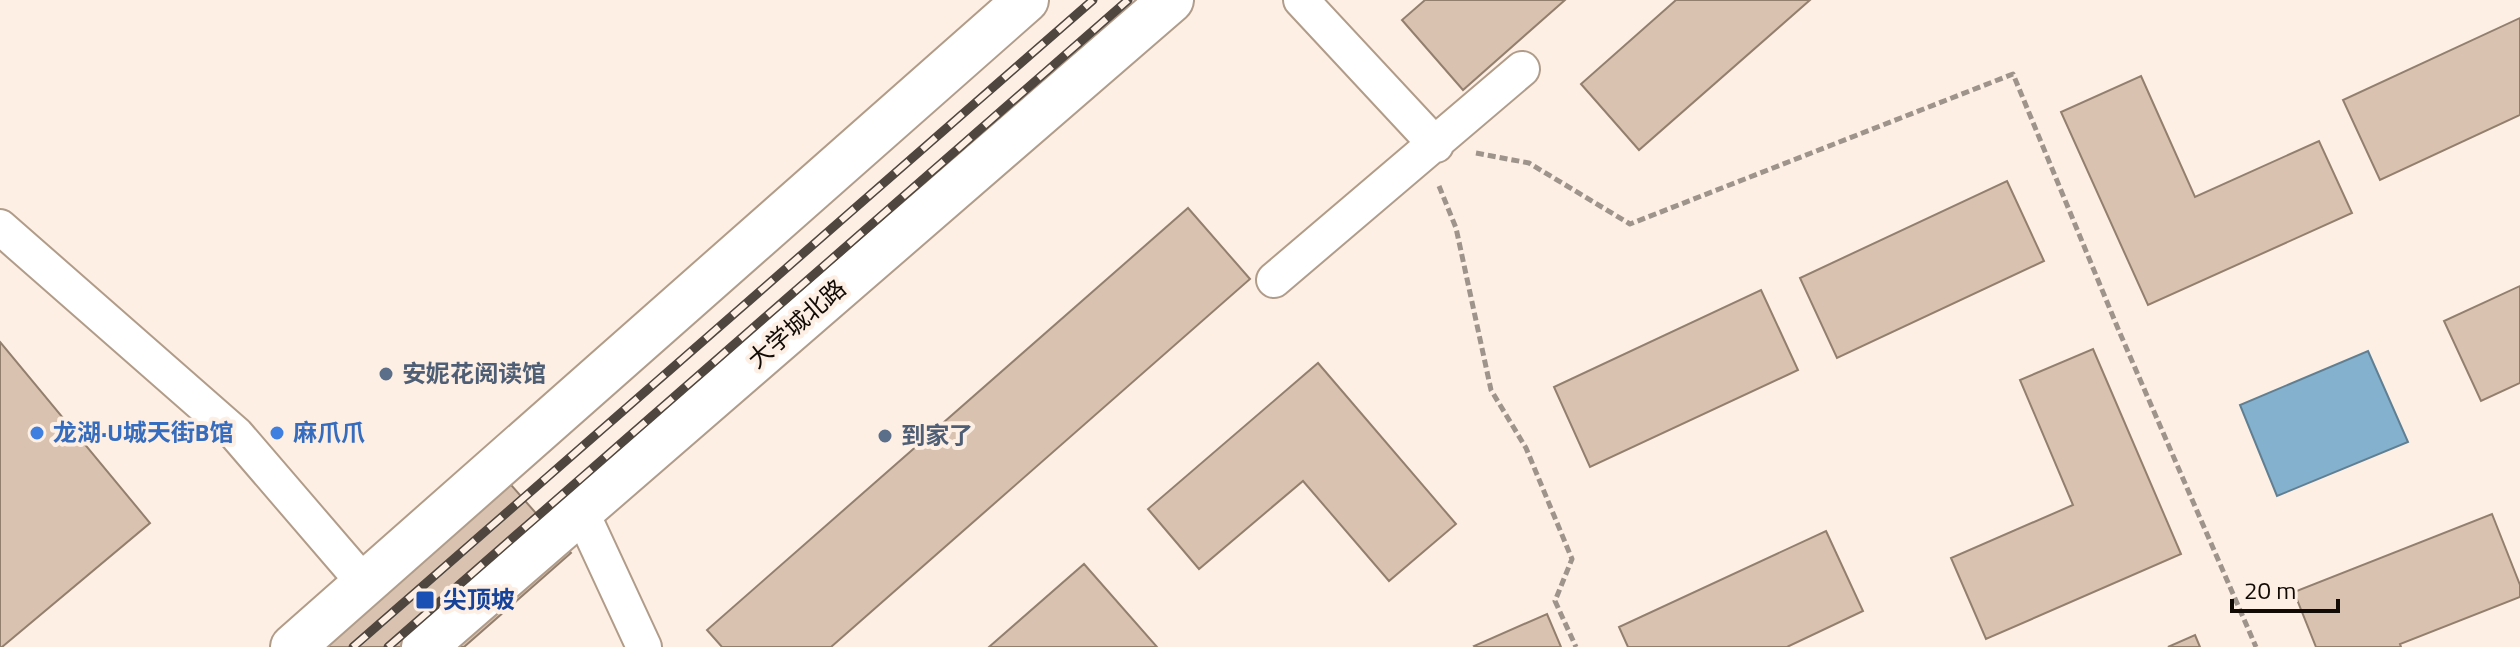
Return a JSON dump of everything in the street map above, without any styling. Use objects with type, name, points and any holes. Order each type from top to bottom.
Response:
[{"type":"main road","points":[[293,647],[1026,0]]},
{"type":"main road","name":"大学城北路","points":[[424,647],[1171,0]]},
{"type":"street","points":[[1301,0],[1436,145]]},
{"type":"street","points":[[1274,280],[1522,69]]},
{"type":"street","points":[[0,227],[236,434],[365,584]]},
{"type":"street","points":[[581,511],[644,647]]},
{"type":"path","points":[[1576,647],[1555,601],[1572,559],[1526,448],[1491,390],[1456,228],[1437,180],[1436,145],[1529,163],[1630,224],[2013,74],[2119,331],[2256,647]]},
{"type":"water","points":[[2368,351],[2408,442],[2277,496],[2240,405]]},
{"type":"building","points":[[1425,0],[1565,0],[1463,90],[1402,20]]},
{"type":"building","points":[[1676,0],[1810,0],[1639,150],[1581,84]]},
{"type":"building","points":[[2520,18],[2520,115],[2380,180],[2343,100]]},
{"type":"building","points":[[2141,76],[2195,197],[2319,141],[2352,213],[2148,305],[2061,112]]},
{"type":"building","points":[[2007,181],[2044,261],[1837,358],[1800,278]]},
{"type":"building","points":[[1188,208],[1250,279],[831,647],[722,647],[707,630]]},
{"type":"building","points":[[2520,286],[2520,383],[2481,401],[2444,321]]},
{"type":"building","points":[[1761,290],[1798,370],[1590,467],[1554,387]]},
{"type":"building","name":"龙湖·U城天街B馆","points":[[0,342],[150,523],[2,647],[0,647]]},
{"type":"building","points":[[2093,349],[2181,554],[1986,639],[1951,558],[2073,505],[2020,380]]},
{"type":"building","points":[[1318,363],[1456,524],[1389,581],[1303,481],[1199,569],[1148,509]]},
{"type":"building","name":"尖顶坡","points":[[490,461],[571,553],[464,647],[279,647]]},
{"type":"building","points":[[2492,514],[2520,585],[2520,597],[2400,644],[2401,647],[2316,647],[2294,592]]},
{"type":"building","points":[[1826,531],[1863,611],[1787,647],[1628,647],[1619,627]]},
{"type":"building","points":[[1084,564],[1157,647],[989,647]]},
{"type":"building","points":[[1547,614],[1561,647],[1474,646]]},
{"type":"building","points":[[2195,635],[2200,647],[2168,647]]},
{"type":"railway","points":[[353,647],[1093,0]]},
{"type":"railway","points":[[388,647],[1128,0]]},
{"type":"place","name":"安妮花阅读馆","points":[[386,374]]},
{"type":"place","name":"龙湖·U城天街B馆","points":[[37,433]]},
{"type":"place","name":"麻爪爪","points":[[277,433]]},
{"type":"place","name":"到家了","points":[[885,436]]},
{"type":"place","name":"尖顶坡","points":[[425,600]]}]
